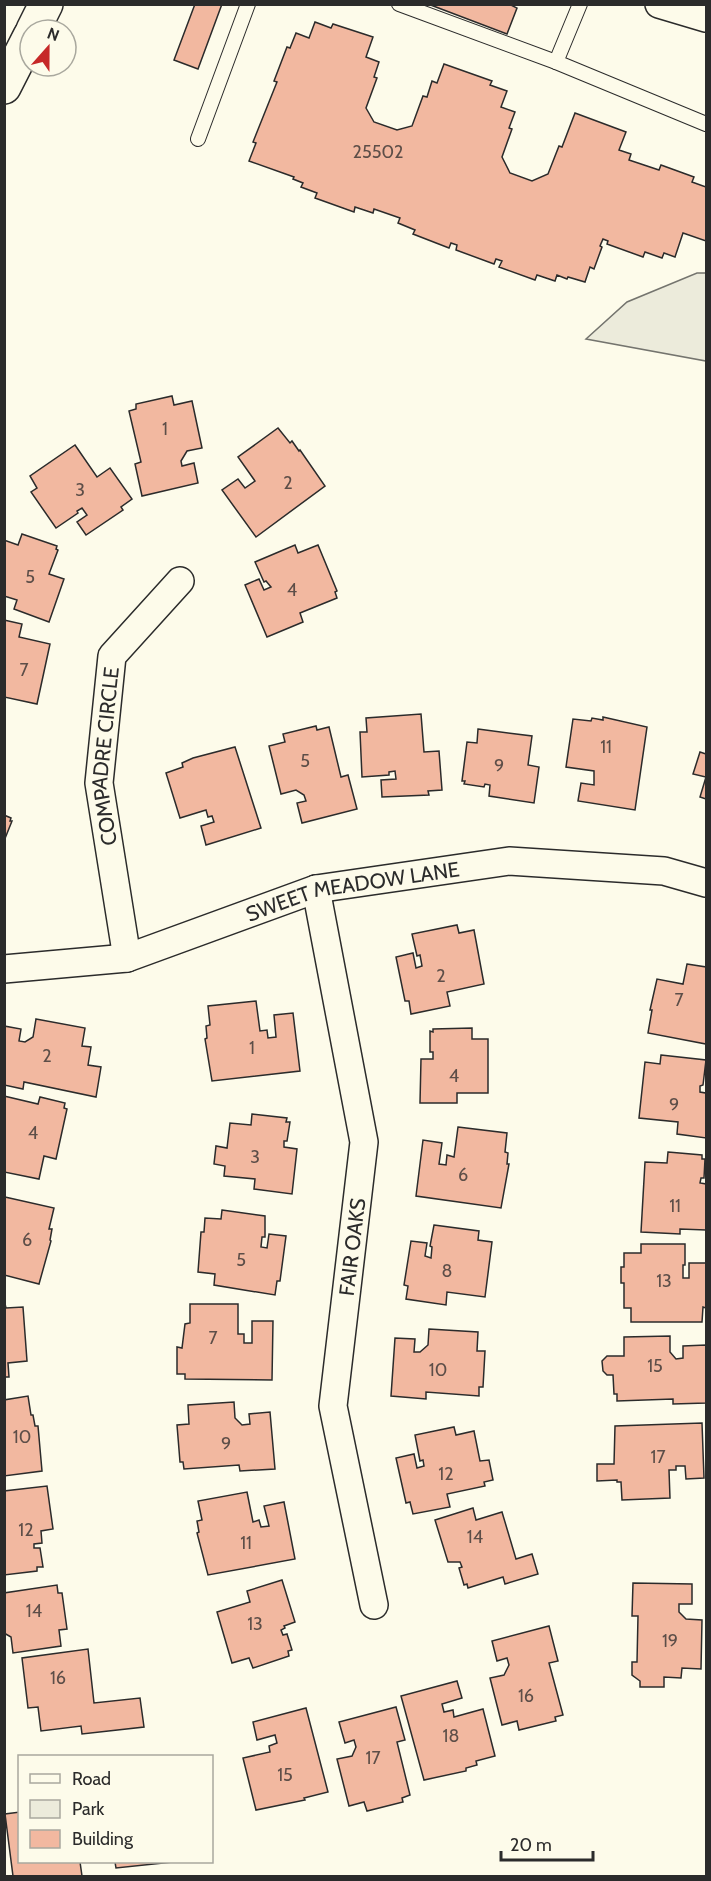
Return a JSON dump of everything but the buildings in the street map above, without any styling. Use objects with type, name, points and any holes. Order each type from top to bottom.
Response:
[{"type":"main road","points":[[39,18],[46,4]]},
{"type":"main road","points":[[4,87],[18,60]]},
{"type":"street","points":[[659,4],[706,18]]},
{"type":"street","name":"COMPADRE CIRCLE","points":[[127,958],[99,783],[112,656],[180,580]]},
{"type":"street","name":"SWEET MEADOW LANE","points":[[4,969],[127,958],[316,889],[508,861],[664,871],[706,883]]},
{"type":"street","name":"FAIR OAKS","points":[[316,889],[364,1142],[333,1406],[374,1605]]},
{"type":"lane","points":[[198,139],[248,4]]},
{"type":"lane","points":[[399,4],[556,62],[706,124]]},
{"type":"lane","points":[[556,62],[580,4]]},
{"type":"green space","points":[[697,273],[706,273],[706,361],[586,339],[627,302]]}]
